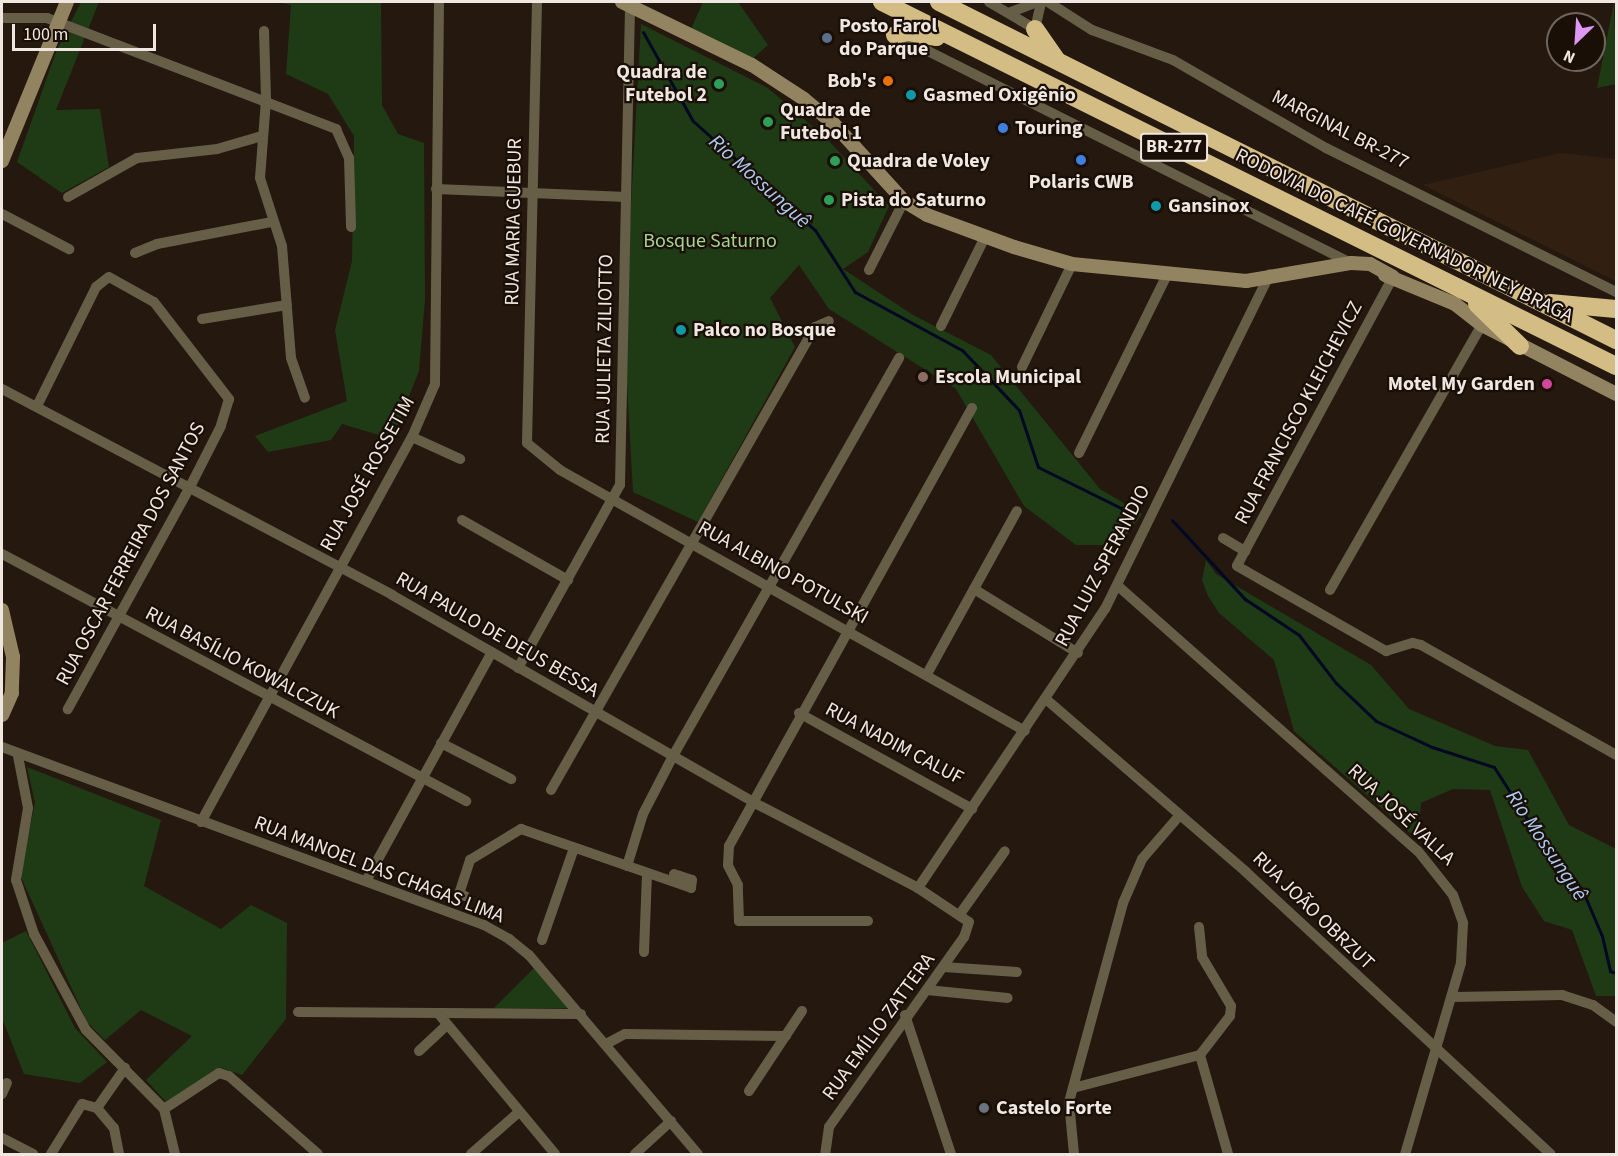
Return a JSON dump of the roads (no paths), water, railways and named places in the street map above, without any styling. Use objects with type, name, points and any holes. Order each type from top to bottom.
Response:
[{"type":"highway","name":"RODOVIA DO CAFÉ GOVERNADOR NEY BRAGA","points":[[882,2],[1465,293],[1617,366]]},
{"type":"highway","name":"RODOVIA DO CAFÉ GOVERNADOR NEY BRAGA","points":[[939,2],[1581,323],[1617,338]]},
{"type":"highway","points":[[1035,29],[1057,61]]},
{"type":"highway","points":[[895,35],[924,33],[1008,64]]},
{"type":"highway","points":[[1465,293],[1520,346]]},
{"type":"highway","points":[[1539,302],[1617,309]]},
{"type":"street","points":[[2,161],[67,2]]},
{"type":"street","name":"RUA JOSÉ ROSSETIM","points":[[201,822],[338,567],[412,437],[429,401],[438,363],[436,189],[439,2]]},
{"type":"street","name":"RUA MARIA GUEBUR","points":[[527,443],[537,2]]},
{"type":"street","points":[[989,2],[1011,12],[1035,29],[1041,2]]},
{"type":"street","points":[[1011,12],[1036,2]]},
{"type":"street","name":"MARGINAL BR-277","points":[[1048,2],[1092,30],[1173,60],[1319,144],[1617,292]]},
{"type":"street","points":[[626,4],[752,65],[804,99],[833,123],[904,201],[927,215],[985,237],[1072,264],[1246,281],[1270,274],[1351,262],[1370,264],[1393,278],[1455,304],[1482,325],[1617,394]]},
{"type":"street","name":"RUA JULIETA ZILIOTTO","points":[[518,668],[615,498],[622,424],[626,197],[626,4]]},
{"type":"street","points":[[2,18],[47,18],[266,100],[336,129],[344,139],[352,185],[351,227]]},
{"type":"street","points":[[264,31],[266,100],[260,178],[270,222],[282,246],[291,358],[305,398]]},
{"type":"street","points":[[895,35],[1351,262]]},
{"type":"street","points":[[68,197],[137,158],[217,149],[262,136]]},
{"type":"street","points":[[436,189],[626,197]]},
{"type":"street","points":[[869,270],[904,201]]},
{"type":"street","points":[[2,214],[69,249]]},
{"type":"street","points":[[135,253],[157,244],[270,222]]},
{"type":"street","points":[[941,326],[985,237]]},
{"type":"street","points":[[1022,367],[1072,264]]},
{"type":"street","points":[[1079,453],[1168,273]]},
{"type":"street","name":"RUA LUIZ SPERANDIO","points":[[918,888],[1047,700],[1118,586],[1270,274]]},
{"type":"street","name":"RUA OSCAR FERREIRA DOS SANTOS","points":[[37,406],[96,287],[110,277],[154,302],[222,385],[229,399],[225,416],[191,485],[116,616],[68,709]]},
{"type":"street","name":"RUA FRANCISCO KLEICHEVICZ","points":[[1393,278],[1237,566],[1386,651],[1413,643],[1421,645],[1617,755]]},
{"type":"street","points":[[202,319],[287,305]]},
{"type":"street","points":[[552,790],[814,327],[829,321]]},
{"type":"street","points":[[1330,590],[1482,325]]},
{"type":"street","points":[[627,866],[638,839],[643,813],[673,756],[899,358]]},
{"type":"street","name":"RUA PAULO DE DEUS BESSA","points":[[2,388],[191,485],[492,652],[751,801],[918,888],[969,922]]},
{"type":"street","points":[[868,921],[739,921],[738,885],[728,865],[729,846],[751,801],[846,628],[972,408]]},
{"type":"street","points":[[412,437],[460,459]]},
{"type":"street","name":"RUA ALBINO POTULSKI","points":[[527,443],[560,470],[615,498],[767,587],[846,628],[1025,731]]},
{"type":"street","points":[[927,674],[1017,511]]},
{"type":"street","points":[[462,520],[568,580]]},
{"type":"street","points":[[1223,538],[1245,551]]},
{"type":"street","name":"RUA BASÍLIO KOWALCZUK","points":[[2,554],[267,698],[466,801]]},
{"type":"street","name":"RUA JOSÉ VALLA","points":[[1118,586],[1431,864],[1453,895],[1463,924],[1462,954],[1452,997],[1405,1155]]},
{"type":"street","points":[[974,589],[1078,653]]},
{"type":"street","points":[[2,610],[9,626],[7,679],[2,714]]},
{"type":"street","points":[[366,881],[492,652]]},
{"type":"street","name":"RUA JOÃO OBRZUT","points":[[1047,700],[1180,815],[1550,1155]]},
{"type":"street","name":"RUA NADIM CALUF","points":[[799,713],[972,808]]},
{"type":"street","points":[[441,743],[512,779]]},
{"type":"street","name":"RUA MANOEL DAS CHAGAS LIMA","points":[[2,747],[18,756],[366,881],[509,939],[581,1014],[698,1155]]},
{"type":"street","points":[[18,756],[28,808],[16,880],[34,934],[86,1030],[164,1109],[174,1155]]},
{"type":"street","points":[[1074,1155],[1069,1102],[1131,877],[1180,815]]},
{"type":"street","points":[[465,896],[459,894],[470,860],[521,829],[691,888],[692,880],[674,874]]},
{"type":"street","points":[[542,940],[574,848]]},
{"type":"street","points":[[960,914],[1005,850]]},
{"type":"street","points":[[644,952],[648,873]]},
{"type":"street","name":"RUA EMÍLIO ZATTERA","points":[[825,1155],[829,1127],[905,1015],[944,967],[969,922]]},
{"type":"street","points":[[1073,1088],[1200,1055],[1230,1016],[1231,1006],[1202,957],[1199,927]]},
{"type":"street","points":[[944,967],[1017,972]]},
{"type":"street","points":[[927,990],[1008,998]]},
{"type":"street","points":[[1452,997],[1528,992],[1578,999],[1617,1022]]},
{"type":"street","points":[[748,1091],[802,1011]]},
{"type":"street","points":[[298,1012],[581,1014]]},
{"type":"street","points":[[438,1013],[446,1026],[555,1155]]},
{"type":"street","points":[[905,1015],[951,1155]]},
{"type":"street","points":[[419,1051],[446,1026]]},
{"type":"street","points":[[606,1044],[625,1034],[786,1036]]},
{"type":"street","points":[[1200,1055],[1228,1155]]},
{"type":"street","points":[[97,1108],[125,1068]]},
{"type":"street","points":[[164,1109],[219,1073],[229,1076],[318,1155]]},
{"type":"street","points":[[2,1094],[7,1083]]},
{"type":"street","points":[[51,1155],[74,1110],[82,1104],[97,1108],[114,1128],[119,1155]]},
{"type":"street","points":[[471,1155],[519,1112]]},
{"type":"street","points":[[635,1155],[671,1121]]},
{"type":"street","points":[[2,1138],[33,1155]]},
{"type":"waterway","name":"Rio Mossunguê","points":[[643,32],[693,121],[815,230],[855,292],[962,350],[1019,410],[1038,467],[1131,513]]},
{"type":"waterway","name":"Rio Mossunguê","points":[[1172,520],[1245,599],[1299,635],[1336,683],[1376,721],[1432,747],[1494,767],[1556,864],[1584,894],[1602,936],[1610,971],[1616,973]]},
{"type":"place","name":"Posto Farol do Parque","points":[[827,38]]},
{"type":"place","name":"Bob's","points":[[888,81]]},
{"type":"place","name":"Quadra de Futebol 2","points":[[719,84]]},
{"type":"place","name":"Gasmed Oxigênio","points":[[911,95]]},
{"type":"place","name":"Quadra de Futebol 1","points":[[768,122]]},
{"type":"place","name":"Touring","points":[[1003,128]]},
{"type":"place","name":"Polaris CWB","points":[[1081,160]]},
{"type":"place","name":"Quadra de Voley","points":[[835,161]]},
{"type":"place","name":"Pista do Saturno","points":[[829,200]]},
{"type":"place","name":"Gansinox","points":[[1156,206]]},
{"type":"place","name":"Palco no Bosque","points":[[681,330]]},
{"type":"place","name":"Escola Municipal","points":[[923,377]]},
{"type":"place","name":"Motel My Garden","points":[[1547,384]]},
{"type":"place","name":"Castelo Forte","points":[[984,1108]]},
{"type":"park label","name":"Bosque Saturno","points":[[710,241]]}]
